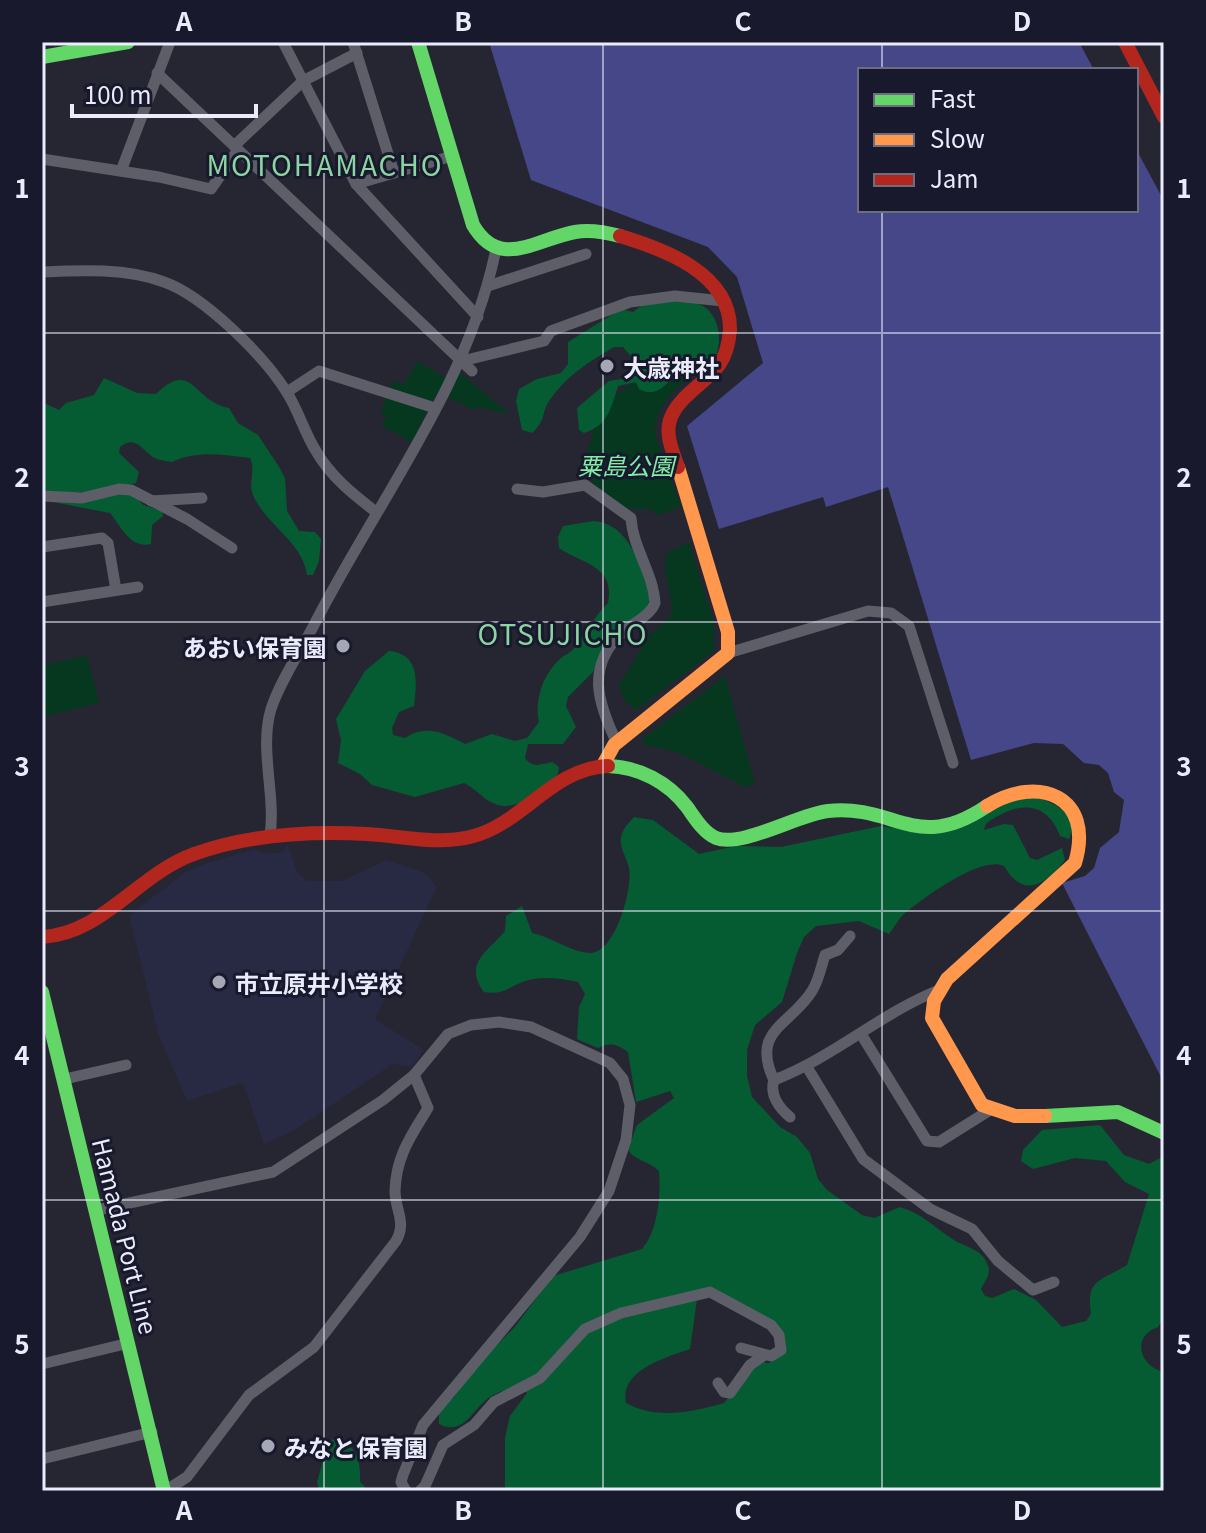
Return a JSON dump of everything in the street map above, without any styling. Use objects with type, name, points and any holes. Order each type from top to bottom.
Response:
[{"type":"street","points":[[42,57],[128,42]]},
{"type":"street","points":[[121,171],[170,42]]},
{"type":"street","points":[[283,42],[356,184],[478,317]]},
{"type":"street","points":[[418,42],[475,230],[485,243],[496,249],[520,248],[579,230],[600,231],[657,251],[702,274],[723,301],[730,327],[727,355],[710,380],[678,406],[668,422],[667,431],[728,632],[728,653]]},
{"type":"street","points":[[1125,42],[1164,117]]},
{"type":"street","points":[[42,159],[211,189],[236,148],[303,81],[355,48],[394,173]]},
{"type":"street","points":[[157,73],[472,371]]},
{"type":"street","points":[[356,184],[452,156]]},
{"type":"street","points":[[270,836],[270,712],[376,512],[462,361],[488,286],[496,249]]},
{"type":"street","points":[[488,286],[586,254]]},
{"type":"street","points":[[42,272],[103,272],[165,282],[238,333],[287,392],[323,463],[350,492],[376,512]]},
{"type":"street","points":[[462,361],[544,341],[551,331],[630,302],[675,296],[723,301]]},
{"type":"street","points":[[287,392],[319,371],[435,408]]},
{"type":"street","points":[[517,489],[543,492],[585,485],[631,518],[633,539],[647,567],[655,603],[650,612],[619,636],[597,674],[599,699],[617,743]]},
{"type":"street","points":[[42,496],[82,498],[119,489],[131,490],[232,548]]},
{"type":"street","points":[[151,501],[202,498]]},
{"type":"street","points":[[42,547],[102,538],[108,543],[116,590]]},
{"type":"street","points":[[42,602],[138,587]]},
{"type":"street","points":[[603,765],[617,743],[728,653],[868,611],[891,613],[909,626],[953,763]]},
{"type":"street","points":[[42,937],[70,934],[181,859],[231,841],[270,836],[366,834],[455,841],[494,828],[555,785],[583,770],[603,765],[621,767],[662,783],[677,793],[704,831],[725,840],[825,812],[852,811],[932,829],[962,822],[995,798],[1017,790],[1039,790],[1067,803],[1078,830],[1075,863],[947,979],[931,1010],[935,1027],[982,1105],[990,1110],[1004,1114],[1049,1116],[1118,1112],[1164,1133]]},
{"type":"street","points":[[790,1117],[774,1096],[774,1080],[767,1054],[770,1036],[813,990],[825,955],[838,950],[850,936]]},
{"type":"street","points":[[774,1080],[807,1067],[910,1002],[939,990]]},
{"type":"street","name":"Hamada Port Line","points":[[42,992],[164,1491]]},
{"type":"street","points":[[97,1210],[273,1172],[414,1075],[448,1034],[471,1025],[499,1022],[531,1027],[601,1057],[623,1079],[630,1105],[626,1140],[609,1191],[594,1217],[423,1425],[401,1482],[406,1491]]},
{"type":"street","points":[[861,1034],[927,1141],[939,1142],[990,1110]]},
{"type":"street","points":[[65,1079],[126,1065]]},
{"type":"street","points":[[807,1067],[863,1159],[930,1209],[972,1229],[998,1261],[1027,1286],[1039,1290],[1054,1282]]},
{"type":"street","points":[[164,1491],[187,1477],[249,1395],[314,1347],[396,1241],[402,1221],[395,1193],[401,1150],[428,1108],[414,1075]]},
{"type":"street","points":[[420,1491],[443,1445],[474,1425],[494,1402],[540,1378],[585,1329],[621,1313],[710,1292],[752,1318],[771,1325],[779,1335],[781,1350],[763,1356],[750,1365],[730,1393],[724,1392],[718,1383]]},
{"type":"street","points":[[42,1364],[129,1343]]},
{"type":"street","points":[[741,1348],[763,1356]]},
{"type":"street","points":[[42,1459],[152,1432]]},
{"type":"shaded area","points":[[489,42],[1079,42],[1093,68],[858,68],[858,212],[1138,212],[1138,153],[1164,201],[1164,1083],[1062,883],[1085,876],[1094,868],[1100,848],[1119,832],[1124,800],[1114,792],[1108,773],[1099,765],[1084,763],[1063,744],[1034,743],[971,760],[888,487],[826,507],[823,497],[719,529],[687,426],[763,363],[737,277],[708,247],[531,180]]},
{"type":"shaded area","points":[[287,843],[298,874],[308,881],[342,881],[386,860],[425,873],[437,887],[375,1019],[424,1050],[412,1067],[393,1064],[293,1131],[264,1144],[243,1083],[187,1101],[159,1036],[129,915],[186,872],[255,849],[262,854],[284,852]]},
{"type":"green space","points":[[679,301],[701,305],[715,320],[718,349],[710,366],[699,372],[677,374],[656,391],[645,392],[639,389],[636,382],[618,386],[604,420],[584,433],[579,430],[577,408],[609,381],[629,378],[634,372],[630,355],[623,347],[614,347],[562,385],[549,401],[540,424],[532,433],[522,430],[516,401],[519,389],[537,379],[561,373],[568,364],[568,342],[621,309],[633,312],[644,304]]},
{"type":"green space","name":"粟島公園","points":[[710,360],[666,401],[656,422],[655,434],[681,507],[658,515],[649,509],[622,509],[594,488],[586,458],[595,426],[615,396],[659,362]]},
{"type":"green space","points":[[418,361],[446,378],[431,404],[387,391],[393,381],[403,385]]},
{"type":"green space","points":[[460,373],[506,414],[478,407],[474,410],[446,396]]},
{"type":"green space","points":[[104,378],[137,393],[156,394],[168,384],[186,381],[217,404],[229,408],[238,423],[258,435],[285,478],[287,511],[299,531],[315,532],[321,539],[319,561],[313,575],[307,575],[299,553],[253,495],[250,458],[201,455],[172,462],[155,458],[138,444],[130,442],[120,447],[119,453],[139,472],[136,483],[99,492],[42,492],[42,402],[59,410],[66,403],[94,395]]},
{"type":"green space","points":[[386,397],[427,411],[412,442],[382,426],[386,417],[381,413]]},
{"type":"green space","points":[[112,493],[134,494],[143,505],[162,511],[163,516],[152,525],[151,544],[144,545],[132,540],[110,513],[53,502]]},
{"type":"green space","points":[[594,521],[617,530],[625,539],[638,561],[650,599],[644,612],[600,655],[593,672],[568,697],[566,706],[576,727],[563,744],[528,744],[525,758],[531,764],[552,762],[559,767],[558,774],[527,799],[509,806],[487,800],[464,783],[415,797],[372,785],[360,774],[338,763],[341,740],[336,719],[365,671],[389,651],[406,657],[416,678],[414,706],[399,712],[392,728],[393,735],[405,738],[428,731],[450,736],[465,744],[492,734],[515,741],[527,738],[539,722],[539,697],[549,672],[573,650],[608,603],[609,590],[602,573],[559,548],[558,537],[563,526]]},
{"type":"green space","points":[[689,542],[714,624],[714,651],[636,710],[625,701],[619,685],[649,636],[670,617],[671,600],[665,569],[667,553]]},
{"type":"green space","points":[[87,656],[99,703],[42,717],[42,665]]},
{"type":"green space","points":[[725,676],[755,784],[745,787],[677,752],[645,745],[641,740]]},
{"type":"green space","points":[[1023,795],[1059,807],[1066,813],[1072,829],[1069,839],[1060,836],[1049,817],[1034,808],[1006,812],[989,821],[984,830],[1004,824],[1013,825],[1030,858],[1037,860],[1062,848],[1065,860],[1043,881],[1035,885],[1019,883],[1004,866],[994,864],[967,872],[924,898],[902,916],[889,934],[859,921],[816,926],[804,937],[782,1002],[755,1025],[747,1050],[747,1076],[752,1097],[780,1127],[797,1137],[810,1153],[818,1179],[827,1190],[862,1215],[874,1218],[900,1207],[915,1213],[986,1260],[989,1269],[981,1289],[985,1296],[992,1298],[1014,1289],[1036,1300],[1062,1327],[1086,1321],[1091,1314],[1093,1288],[1102,1279],[1127,1265],[1149,1194],[1125,1182],[1106,1161],[1075,1158],[1033,1169],[1021,1161],[1023,1150],[1042,1130],[1100,1125],[1124,1155],[1149,1164],[1164,1156],[1164,1316],[1141,1344],[1149,1364],[1164,1372],[1164,1491],[505,1491],[505,1438],[510,1416],[527,1393],[520,1387],[497,1393],[468,1420],[455,1427],[439,1424],[439,1411],[454,1397],[477,1364],[514,1328],[553,1276],[642,1249],[652,1232],[657,1212],[659,1171],[633,1156],[628,1149],[637,1125],[674,1098],[670,1091],[636,1102],[628,1052],[613,1045],[598,1048],[577,1039],[579,1007],[585,994],[578,982],[541,978],[499,992],[484,992],[478,982],[477,965],[505,931],[506,916],[522,906],[532,933],[584,952],[600,950],[615,931],[625,903],[630,877],[621,838],[634,817],[653,820],[699,854],[736,846],[781,847],[881,826],[923,833]],"holes":[[[720,1294],[784,1336],[783,1355],[769,1363],[758,1362],[724,1403],[674,1413],[649,1411],[626,1403],[626,1392],[637,1374],[658,1361],[690,1349],[697,1299]]]},
{"type":"green space","points":[[337,1439],[353,1450],[360,1468],[360,1482],[369,1491],[319,1490],[317,1482],[329,1440]]},
{"type":"traffic: fast","points":[[42,57],[128,42]]},
{"type":"traffic: fast","points":[[418,42],[473,225],[484,239],[507,249],[581,231],[620,236]]},
{"type":"traffic: fast","points":[[608,766],[631,769],[662,783],[707,832],[727,840],[755,835],[828,811],[872,814],[923,827],[963,820],[987,806]]},
{"type":"traffic: fast","points":[[42,992],[164,1491]]},
{"type":"traffic: fast","points":[[1045,1116],[1118,1112],[1164,1133]]},
{"type":"traffic: slow","points":[[603,765],[614,745],[728,653],[728,632],[678,467]]},
{"type":"traffic: slow","points":[[987,806],[1025,792],[1043,792],[1058,797],[1069,807],[1077,821],[1079,840],[1075,863],[947,979],[934,1001],[932,1018],[982,1105],[1015,1116],[1045,1116]]},
{"type":"traffic: jam","points":[[1125,42],[1164,117]]},
{"type":"traffic: jam","points":[[620,236],[692,266],[719,293],[727,310],[730,330],[724,357],[713,372],[685,397],[670,420],[669,438],[678,467]]},
{"type":"traffic: jam","points":[[42,937],[84,925],[174,863],[215,847],[258,838],[323,833],[432,840],[470,837],[506,821],[570,776],[608,766]]},
{"type":"place","name":"大歳神社","points":[[607,366]]},
{"type":"place","name":"あおい保育園","points":[[343,646]]},
{"type":"place","name":"市立原井小学校","points":[[219,982]]},
{"type":"place","name":"みなと保育園","points":[[268,1446]]},
{"type":"district","name":"MOTOHAMACHO","points":[[325,164]]},
{"type":"district","name":"OTSUJICHO","points":[[563,633]]}]
